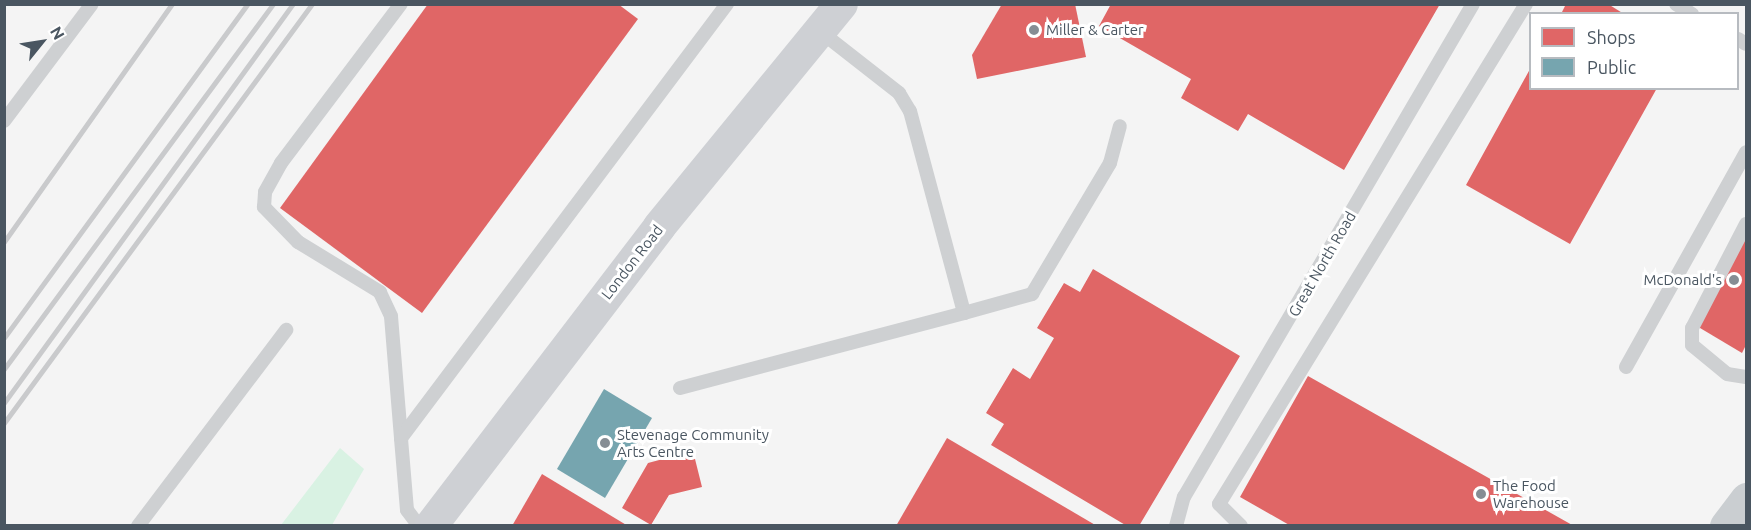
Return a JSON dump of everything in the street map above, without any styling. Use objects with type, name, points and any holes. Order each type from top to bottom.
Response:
[{"type":"main road","name":"London Road","points":[[430,525],[659,226],[821,32],[841,4]]},
{"type":"main road","points":[[1726,525],[1746,499]]},
{"type":"lane","points":[[4,121],[92,4]]},
{"type":"lane","points":[[401,4],[281,163],[265,192],[264,207],[298,242],[380,292],[391,316],[407,510],[419,525]]},
{"type":"lane","points":[[401,438],[727,4]]},
{"type":"lane","name":"Great North Road","points":[[1176,525],[1184,497],[1473,4]]},
{"type":"lane","points":[[1241,525],[1219,504],[1526,4]]},
{"type":"lane","points":[[1676,4],[1689,12]]},
{"type":"lane","points":[[821,32],[899,93],[910,111],[964,313]]},
{"type":"lane","points":[[680,388],[1032,294],[1110,163],[1120,126]]},
{"type":"lane","points":[[1626,367],[1746,152]]},
{"type":"lane","points":[[1746,224],[1692,328],[1692,345],[1727,374],[1746,377]]},
{"type":"lane","points":[[138,525],[286,330]]},
{"type":"green space","points":[[340,448],[364,469],[332,525],[281,525]]},
{"type":"building: Shops","points":[[428,4],[618,4],[638,19],[422,313],[280,208]]},
{"type":"building: Shops","name":"Miller & Carter","points":[[1002,4],[1075,4],[1086,57],[977,79],[972,55]]},
{"type":"building: Shops","points":[[1111,4],[1440,4],[1344,170],[1248,114],[1238,131],[1181,98],[1191,79],[1099,26]]},
{"type":"building: Shops","points":[[1566,4],[1608,4],[1621,12],[1562,12]]},
{"type":"building: Shops","points":[[1529,71],[1529,90],[1656,90],[1570,244],[1466,185]]},
{"type":"building: Shops","name":"McDonald's","points":[[1746,234],[1746,345],[1742,353],[1695,325]]},
{"type":"building: Shops","points":[[1093,269],[1240,356],[1139,526],[1127,526],[991,445],[1004,424],[986,413],[1013,368],[1030,379],[1054,338],[1037,328],[1064,283],[1080,292]]},
{"type":"building: Shops","points":[[1308,376],[1574,526],[1291,526],[1240,497]]},
{"type":"building: Shops","points":[[947,438],[1097,526],[896,526]]},
{"type":"building: Shops","points":[[693,451],[702,487],[669,495],[651,525],[622,508],[648,463]]},
{"type":"building: Shops","points":[[542,474],[628,526],[512,526]]},
{"type":"building: Public","name":"Stevenage Community Arts Centre","points":[[604,389],[652,418],[605,498],[557,469]]},
{"type":"railway","points":[[4,242],[172,4]]},
{"type":"railway","points":[[4,338],[248,4]]},
{"type":"railway","points":[[4,369],[273,4]]},
{"type":"railway","points":[[4,403],[293,4]]},
{"type":"railway","points":[[4,423],[312,4]]},
{"type":"place","name":"Miller & Carter","points":[[1034,30]]},
{"type":"place","name":"McDonald's","points":[[1734,280]]},
{"type":"place","name":"Stevenage Community Arts Centre","points":[[605,443]]},
{"type":"place","name":"The Food Warehouse","points":[[1481,494]]}]
